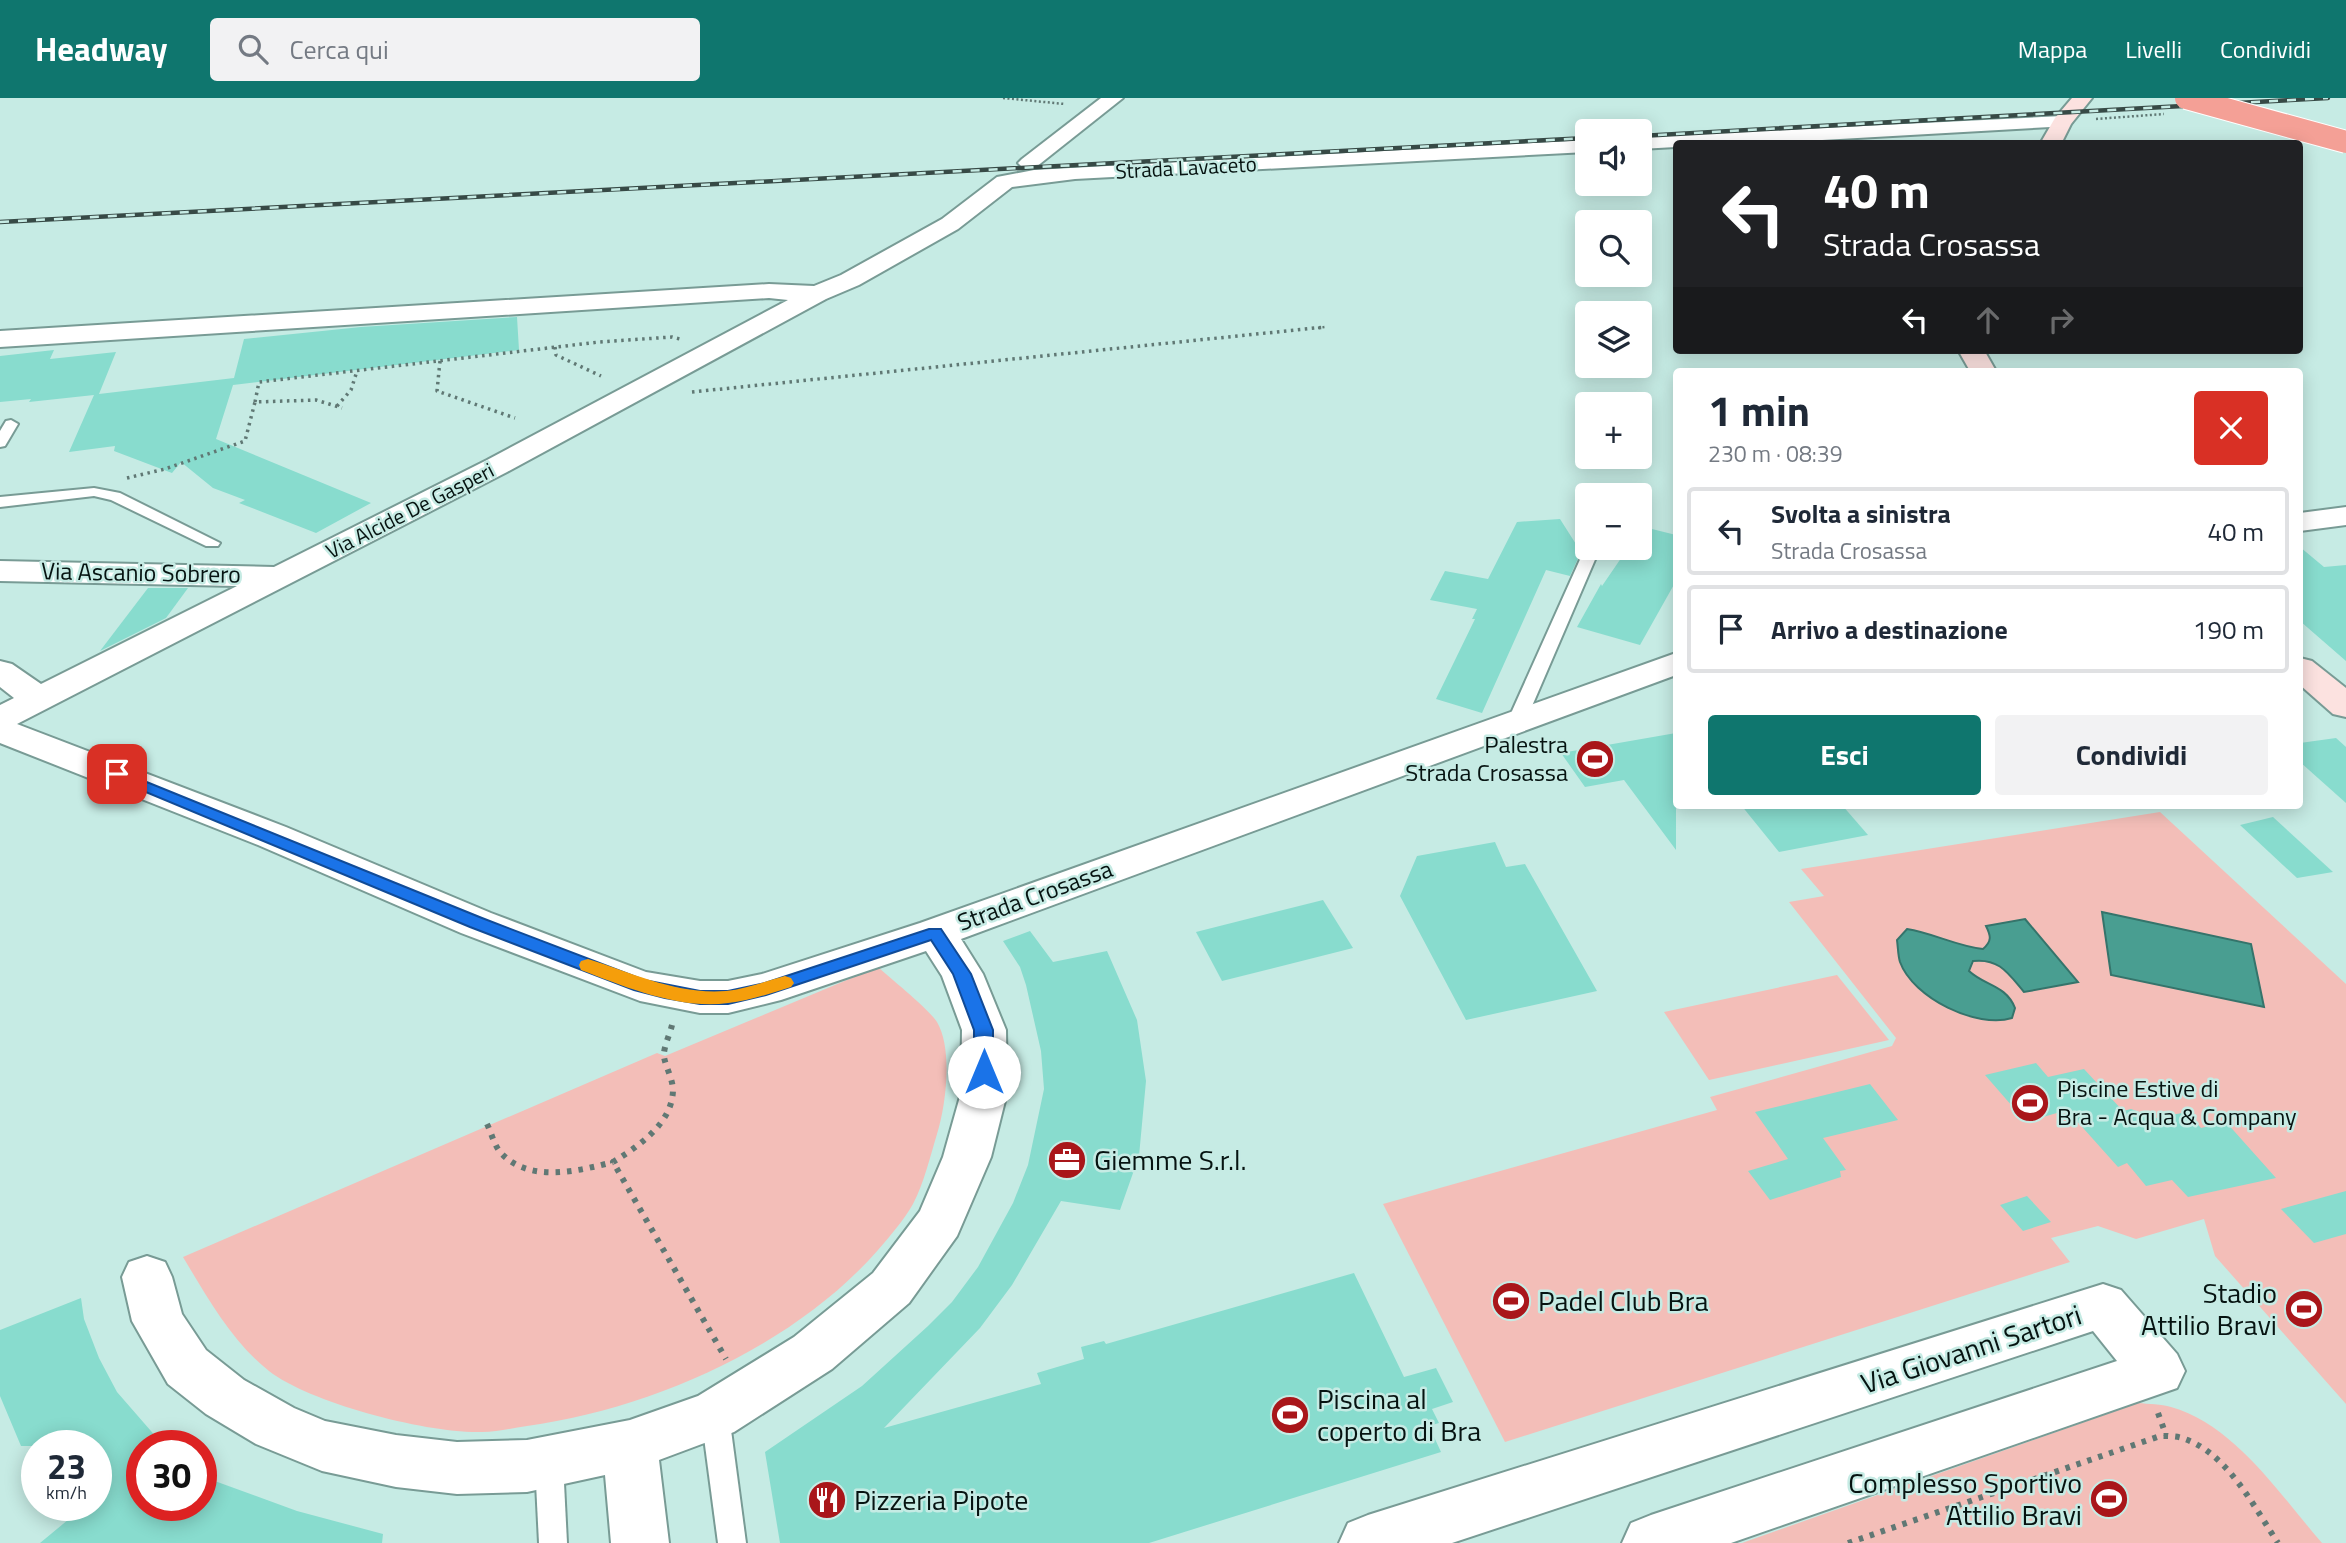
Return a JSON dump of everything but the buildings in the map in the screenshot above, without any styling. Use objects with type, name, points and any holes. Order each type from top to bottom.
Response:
[{"type":"highway","points":[[2186,98],[2346,142]]},
{"type":"highway","points":[[2213,98],[2346,135]]},
{"type":"street","points":[[2052,140],[2062,122],[2082,98]]},
{"type":"street","points":[[1029,163],[1107,102]]},
{"type":"street","points":[[1700,140],[2062,122]]},
{"type":"street","points":[[1652,142],[1673,141]]},
{"type":"street","name":"Strada Lavaceto","points":[[817,294],[850,280],[950,224],[1005,182],[1017,178],[1575,147]]},
{"type":"street","points":[[0,339],[769,291],[817,294]]},
{"type":"street","name":"Via Alcide De Gasperi","points":[[0,719],[283,577],[817,294]]},
{"type":"street","points":[[2303,522],[2346,516]]},
{"type":"street","name":"Via Ascanio Sobrero","points":[[0,571],[283,577]]},
{"type":"street","name":"Strada Crosassa","points":[[0,730],[259,831],[476,923],[640,986],[700,997],[728,997],[766,989],[935,933],[1673,664]]},
{"type":"street","points":[[2303,670],[2346,706]]},
{"type":"street","points":[[0,671],[40,700]]},
{"type":"street","points":[[148,1277],[158,1321],[187,1367],[225,1397],[275,1426],[322,1446],[396,1461],[457,1468],[549,1463],[630,1445],[732,1405],[813,1353],[891,1288],[940,1222],[967,1157],[984,1093],[984,1030],[962,974],[935,933]]},
{"type":"street","name":"Via Giovanni Sartori","points":[[1368,1543],[2103,1306],[2158,1371],[1651,1543]]},
{"type":"street","points":[[630,1445],[640,1543]]},
{"type":"lane","points":[[0,443],[11,424]]},
{"type":"lane","points":[[0,502],[93,492],[116,496],[212,543]]},
{"type":"lane","points":[[1517,720],[1587,560]]},
{"type":"lane","points":[[732,1405],[732,1543]]},
{"type":"lane","points":[[549,1463],[553,1543]]},
{"type":"path","points":[[1003,98],[1107,102]]},
{"type":"path","points":[[684,393],[1325,327]]},
{"type":"path","points":[[93,492],[127,478],[165,470],[245,442],[259,382],[555,347],[672,337],[713,350]]},
{"type":"path","points":[[555,347],[556,355],[601,376]]},
{"type":"path","points":[[440,361],[438,391],[515,418]]},
{"type":"path","points":[[255,402],[316,400],[340,407],[351,390],[357,371]]},
{"type":"path","points":[[487,1124],[500,1152],[519,1166],[544,1171],[569,1171],[613,1162],[637,1149],[655,1132],[667,1115],[673,1094],[673,1074],[664,1056]]},
{"type":"path","points":[[613,1162],[732,1405]]},
{"type":"path","points":[[1848,1543],[2137,1443],[2150,1436],[2166,1435],[2184,1439],[2219,1460],[2278,1543]]},
{"type":"shaded area","name":"Piscine Estive di Bra - Acqua & Company","points":[[2160,812],[2346,984],[2346,1404],[2215,1256],[2204,1219],[2136,1239],[2098,1226],[2051,1238],[2070,1262],[1505,1442],[1383,1204],[1717,1110],[1710,1097],[1892,1046],[1896,1038],[1789,902],[1824,896],[1801,869]]},
{"type":"shaded area","points":[[2102,912],[2251,944],[2264,1007],[2111,975]]},
{"type":"shaded area","points":[[2025,919],[2078,982],[2024,992],[2008,973],[1996,964],[1973,961],[1969,971],[2001,990],[2011,1000],[2015,1008],[2012,1018],[1982,1019],[1948,1008],[1918,987],[1900,962],[1897,940],[1907,929],[1983,949],[1990,938],[1986,926]]},
{"type":"shaded area","points":[[878,967],[933,1016],[942,1033],[945,1047],[945,1093],[940,1122],[924,1179],[913,1204],[878,1250],[844,1284],[805,1316],[718,1368],[671,1388],[623,1405],[575,1417],[482,1432],[432,1428],[371,1414],[312,1394],[269,1371],[232,1333],[183,1257],[657,1053],[665,1056]]},
{"type":"shaded area","points":[[1837,975],[1889,1040],[1709,1080],[1664,1012]]},
{"type":"shaded area","points":[[2138,1403],[2171,1407],[2216,1429],[2255,1464],[2322,1543],[1742,1543]]},
{"type":"railway","points":[[1652,135],[2328,98]]},
{"type":"railway","points":[[0,222],[1575,139]]},
{"type":"slow traffic","points":[[588,965],[640,986],[700,997],[728,997],[785,983]]},
{"type":"place","name":"Palestra Strada Crosassa","points":[[1595,759]]},
{"type":"place","name":"Piscine Estive di Bra - Acqua & Company","points":[[2030,1103]]},
{"type":"place","name":"Giemme S.r.l.","points":[[1067,1160]]},
{"type":"place","name":"Padel Club Bra","points":[[1511,1301]]},
{"type":"place","name":"Stadio Attilio Bravi","points":[[2304,1309]]},
{"type":"place","name":"Piscina al coperto di Bra","points":[[1290,1415]]},
{"type":"place","name":"Complesso Sportivo Attilio Bravi","points":[[2109,1499]]},
{"type":"place","name":"Pizzeria Pipote","points":[[827,1500]]},
{"type":"route","points":[[117,774],[272,836],[476,923],[640,986],[665,992],[700,997],[728,997],[766,989],[935,933],[962,974],[984,1030],[984,1072]]}]
